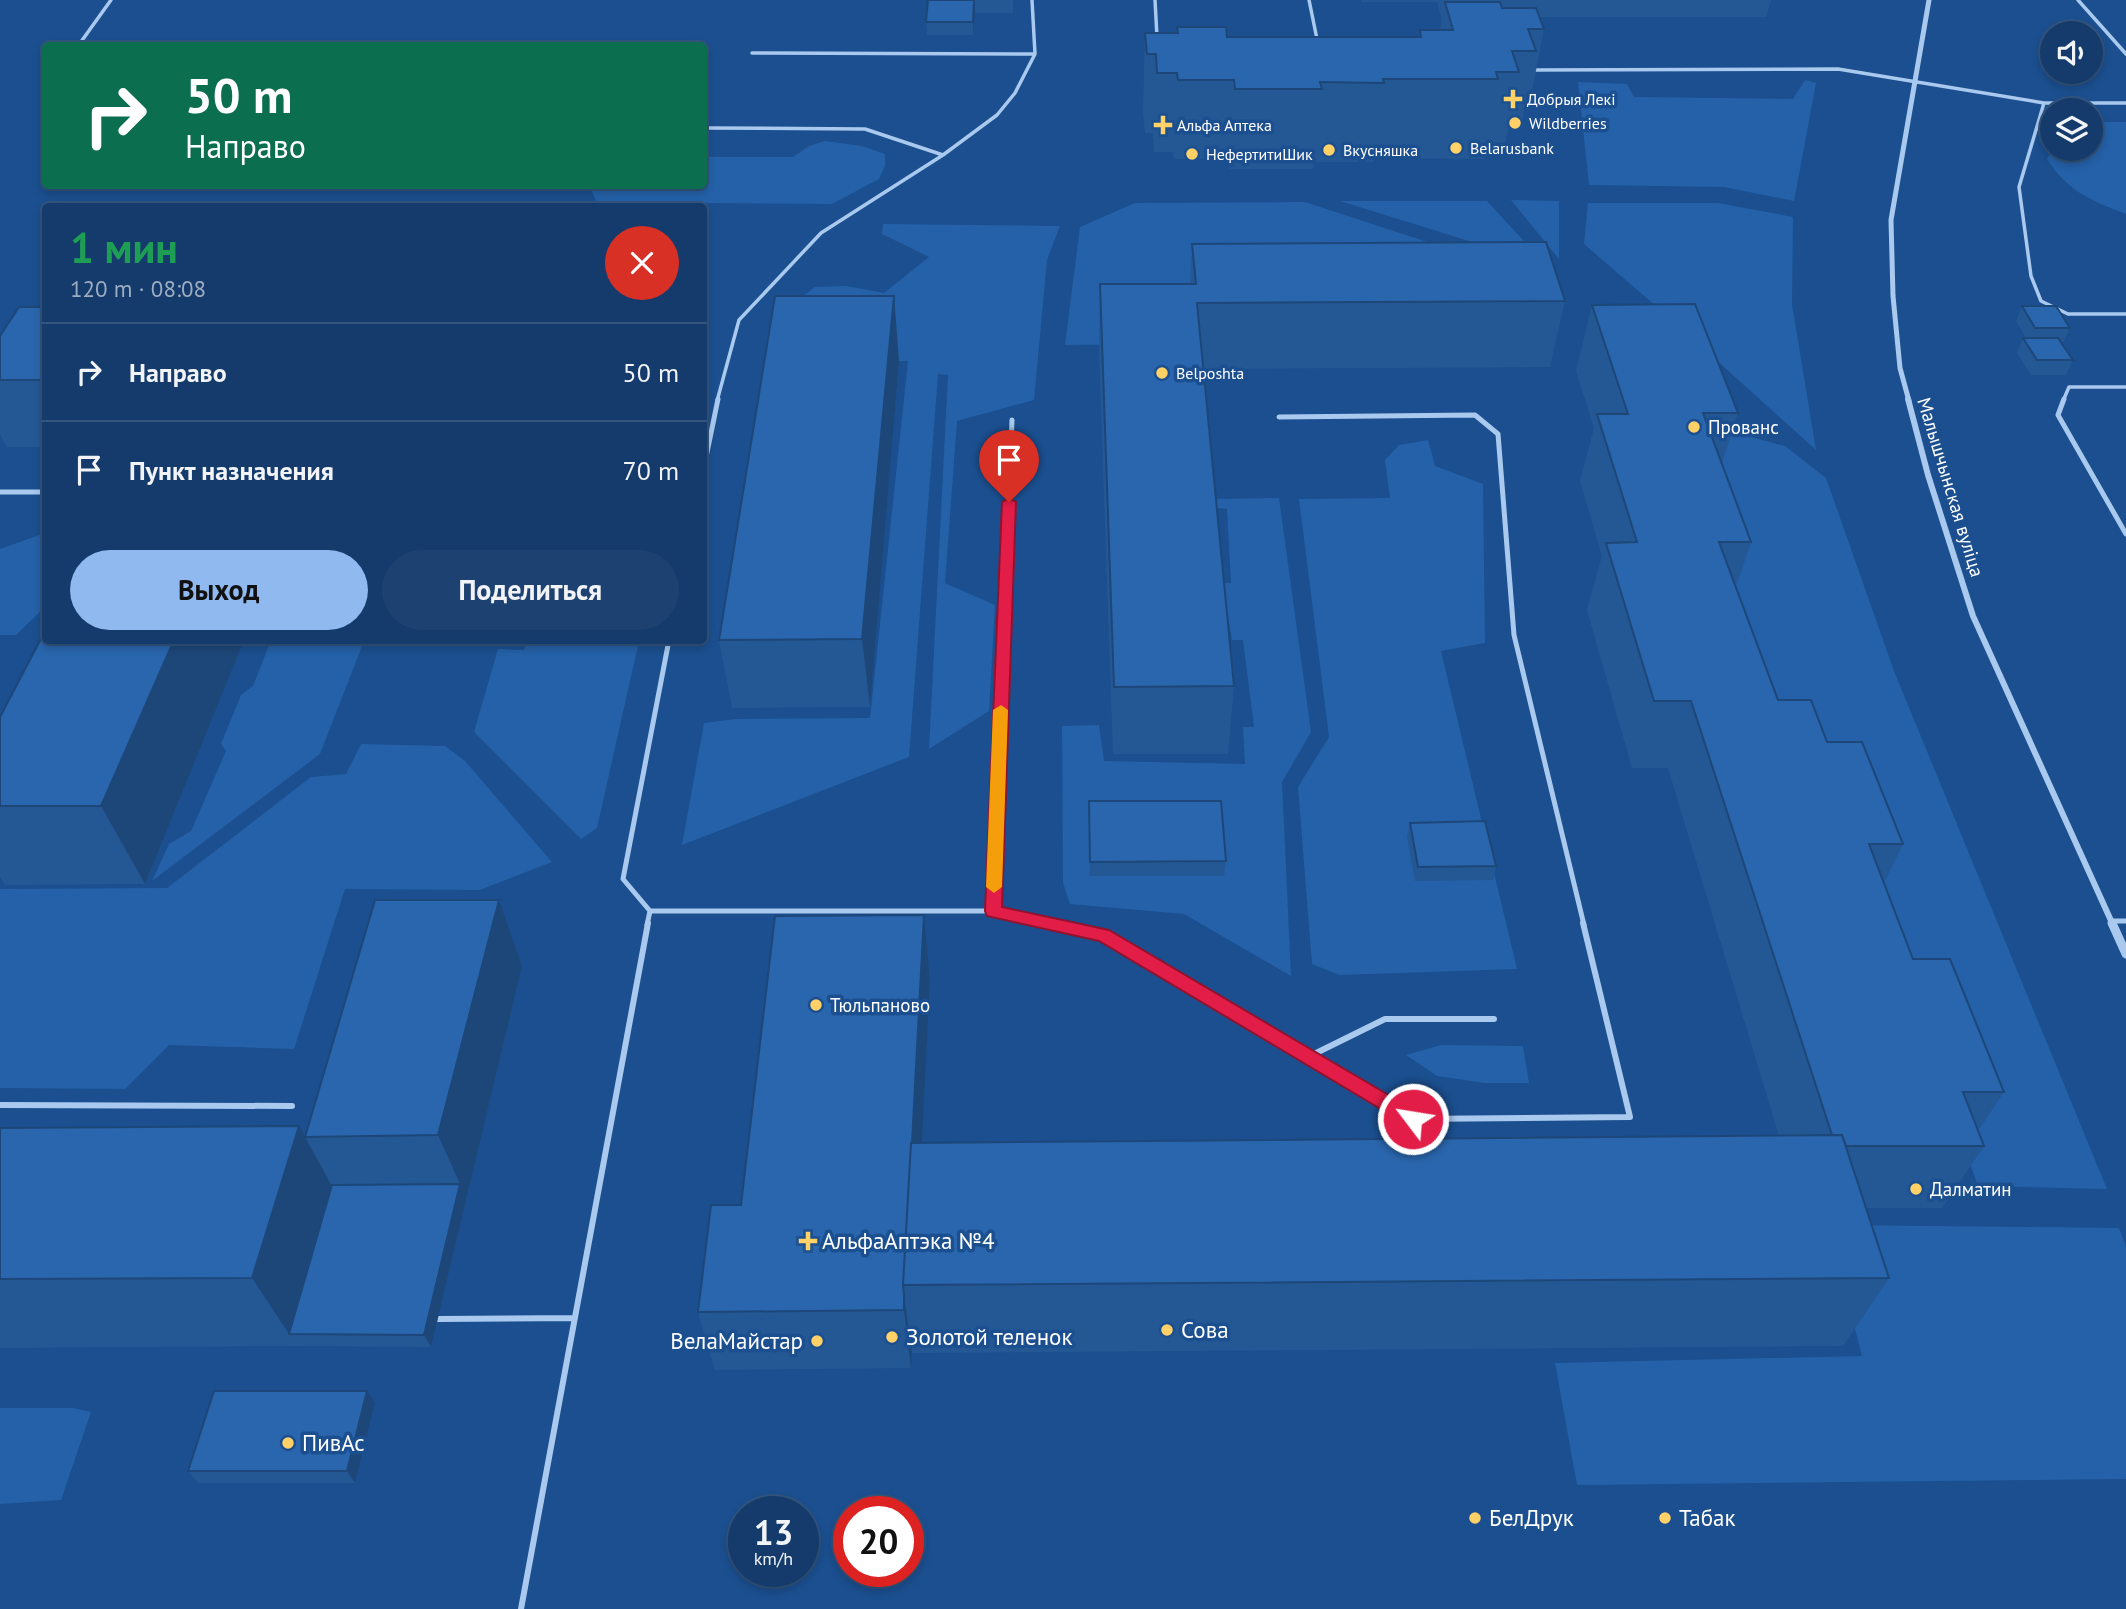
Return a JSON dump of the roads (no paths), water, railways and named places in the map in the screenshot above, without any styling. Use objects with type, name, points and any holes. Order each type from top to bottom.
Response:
[{"type":"street","name":"Малышчынская вуліца","points":[[1929,0],[1891,220],[1900,368],[1928,475],[1973,616],[2126,954]]},
{"type":"lane","points":[[81,42],[111,0]]},
{"type":"lane","points":[[707,452],[723,373],[739,320],[821,233],[943,155],[997,115],[1015,93],[1035,54],[1032,0]]},
{"type":"lane","points":[[1155,0],[1157,47]]},
{"type":"lane","points":[[1309,0],[1319,48]]},
{"type":"lane","points":[[2078,0],[2126,54]]},
{"type":"lane","points":[[752,53],[1035,54]]},
{"type":"lane","points":[[1526,70],[1838,69],[2040,102]]},
{"type":"lane","points":[[2103,103],[2126,103]]},
{"type":"lane","points":[[2040,116],[2019,187],[2031,276],[2041,301],[2068,314],[2126,314]]},
{"type":"lane","points":[[707,128],[865,129],[943,155]]},
{"type":"lane","points":[[2126,387],[2069,387],[2057,415],[2126,534]]},
{"type":"lane","points":[[667,644],[623,879],[650,911],[993,911],[1103,935],[1413,1119],[1630,1117],[1514,635],[1498,433],[1475,415],[1279,417]]},
{"type":"lane","points":[[993,911],[1012,420]]},
{"type":"lane","points":[[0,492],[42,492]]},
{"type":"lane","points":[[521,1609],[650,911]]},
{"type":"lane","points":[[2112,921],[2126,921]]},
{"type":"lane","points":[[1308,1057],[1385,1019],[1494,1019]]},
{"type":"lane","points":[[0,1105],[292,1106]]},
{"type":"lane","points":[[438,1319],[575,1318]]},
{"type":"place","name":"Добрыя Лекі","points":[[1513,99]]},
{"type":"place","name":"Wildberries","points":[[1515,123]]},
{"type":"place","name":"Альфа Аптека","points":[[1163,125]]},
{"type":"place","name":"Belarusbank","points":[[1456,148]]},
{"type":"place","name":"Вкусняшка","points":[[1329,150]]},
{"type":"place","name":"НефертитиШик","points":[[1192,154]]},
{"type":"place","name":"Belposhta","points":[[1162,373]]},
{"type":"place","name":"Прованс","points":[[1694,427]]},
{"type":"place","name":"Тюльпаново","points":[[816,1005]]},
{"type":"place","name":"Далматин","points":[[1916,1189]]},
{"type":"place","name":"АльфаАптэка №4","points":[[808,1241]]},
{"type":"place","name":"Сова","points":[[1167,1330]]},
{"type":"place","name":"Золотой теленок","points":[[892,1337]]},
{"type":"place","name":"ВелаМайстар","points":[[817,1341]]},
{"type":"place","name":"ПивАс","points":[[288,1443]]},
{"type":"place","name":"БелДрук","points":[[1475,1518]]},
{"type":"place","name":"Табак","points":[[1665,1518]]}]
